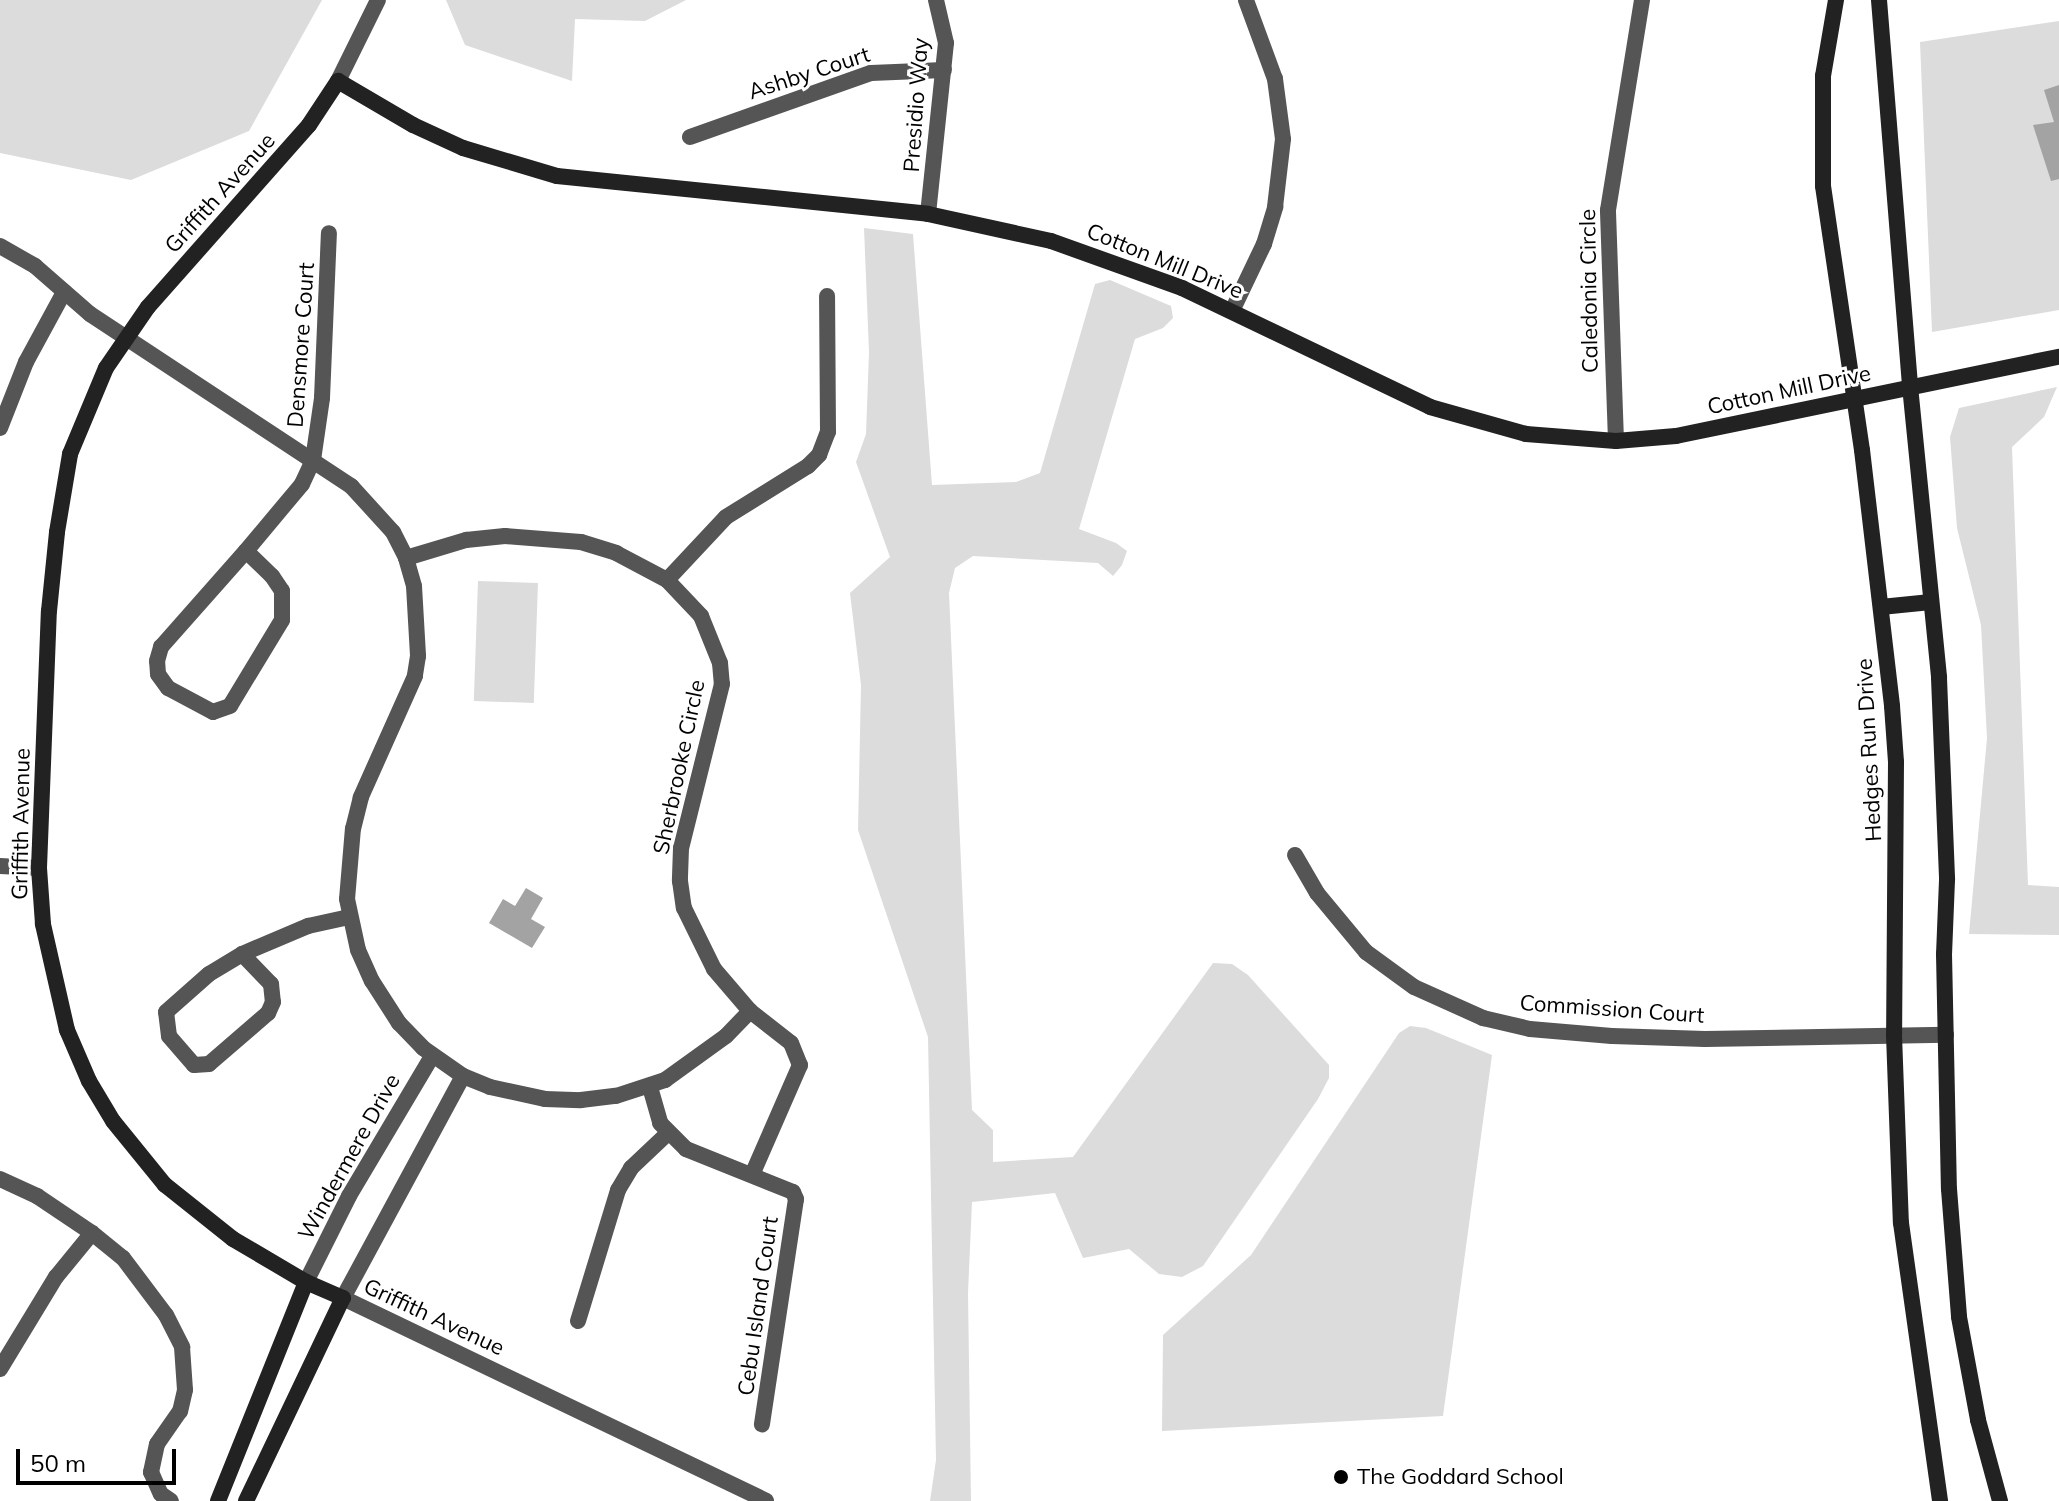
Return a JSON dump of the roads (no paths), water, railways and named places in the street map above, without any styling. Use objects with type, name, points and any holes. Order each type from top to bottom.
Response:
[{"type":"street","points":[[338,81],[378,0]]},
{"type":"street","name":"Presidio Way","points":[[928,214],[946,43],[936,0]]},
{"type":"street","points":[[1232,311],[1264,244],[1275,207],[1283,139],[1275,79],[1246,0]]},
{"type":"street","name":"Caledonia Circle","points":[[1616,441],[1608,210],[1642,0]]},
{"type":"street","name":"Hedges Run Drive","points":[[1836,0],[1823,76],[1822,159],[1881,607],[1896,762],[1894,1035],[1901,1223],[1940,1501]]},
{"type":"street","points":[[1879,0],[1944,759],[1949,1189],[1959,1317],[1978,1420],[2000,1501]]},
{"type":"street","name":"Ashby Court","points":[[690,137],[871,73],[944,70]]},
{"type":"street","name":"Cotton Mill Drive","points":[[338,81],[413,125],[463,148],[557,176],[928,214],[1063,245],[1117,262],[1232,311],[1430,407],[1526,434],[1616,441],[1676,436],[2059,357]]},
{"type":"street","name":"Griffith Avenue","points":[[338,81],[309,125],[125,337],[86,410],[70,454],[57,532],[49,611],[39,868],[43,924],[67,1030],[89,1081],[113,1121],[165,1185],[203,1219],[306,1282],[766,1501]]},
{"type":"street","name":"Densmore Court","points":[[313,460],[322,398],[329,233]]},
{"type":"street","points":[[0,246],[35,266],[64,292],[125,337],[351,486],[374,507],[406,558],[418,621],[415,676],[361,797],[348,868],[349,917],[372,981],[399,1023],[432,1056],[463,1076],[490,1087],[545,1099],[616,1096],[650,1087],[693,1062],[750,1011]]},
{"type":"street","points":[[0,428],[39,335],[64,292]]},
{"type":"street","points":[[667,580],[726,517],[762,491],[808,466],[819,455],[828,432],[827,296]]},
{"type":"street","points":[[246,551],[272,576],[282,591],[282,620],[230,706],[213,712],[168,688],[158,674],[157,661],[161,647],[302,484],[313,460]]},
{"type":"street","name":"Sherbrooke Circle","points":[[406,558],[466,540],[544,537],[616,553],[667,580],[685,595],[711,634],[722,684],[681,848],[680,881],[684,908],[714,969],[750,1011],[791,1043],[800,1065],[752,1175]]},
{"type":"street","points":[[1881,607],[1931,602]]},
{"type":"street","name":"Commission Court","points":[[1295,855],[1317,893],[1366,952],[1414,987],[1483,1018],[1530,1029],[1612,1036],[1705,1039],[1946,1035]]},
{"type":"street","points":[[0,866],[39,868]]},
{"type":"street","points":[[242,954],[271,984],[273,1002],[268,1013],[209,1064],[194,1065],[169,1036],[166,1012],[209,974],[242,954],[308,926],[349,917]]},
{"type":"street","name":"Windermere Drive","points":[[306,1282],[349,1196],[432,1056]]},
{"type":"street","points":[[246,1501],[343,1298],[463,1076]]},
{"type":"street","points":[[650,1087],[660,1123],[686,1149],[752,1175]]},
{"type":"street","points":[[578,1321],[618,1190],[639,1158],[668,1133]]},
{"type":"street","name":"Cebu Island Court","points":[[752,1175],[793,1192],[796,1199],[762,1424]]},
{"type":"street","points":[[0,1179],[37,1196],[92,1233],[147,1285],[182,1347],[186,1369],[183,1401],[151,1457],[154,1483],[171,1501]]},
{"type":"street","points":[[0,1369],[56,1277],[92,1233]]},
{"type":"street","points":[[218,1501],[306,1282]]},
{"type":"place","name":"The Goddard School","points":[[1341,1477]]}]
